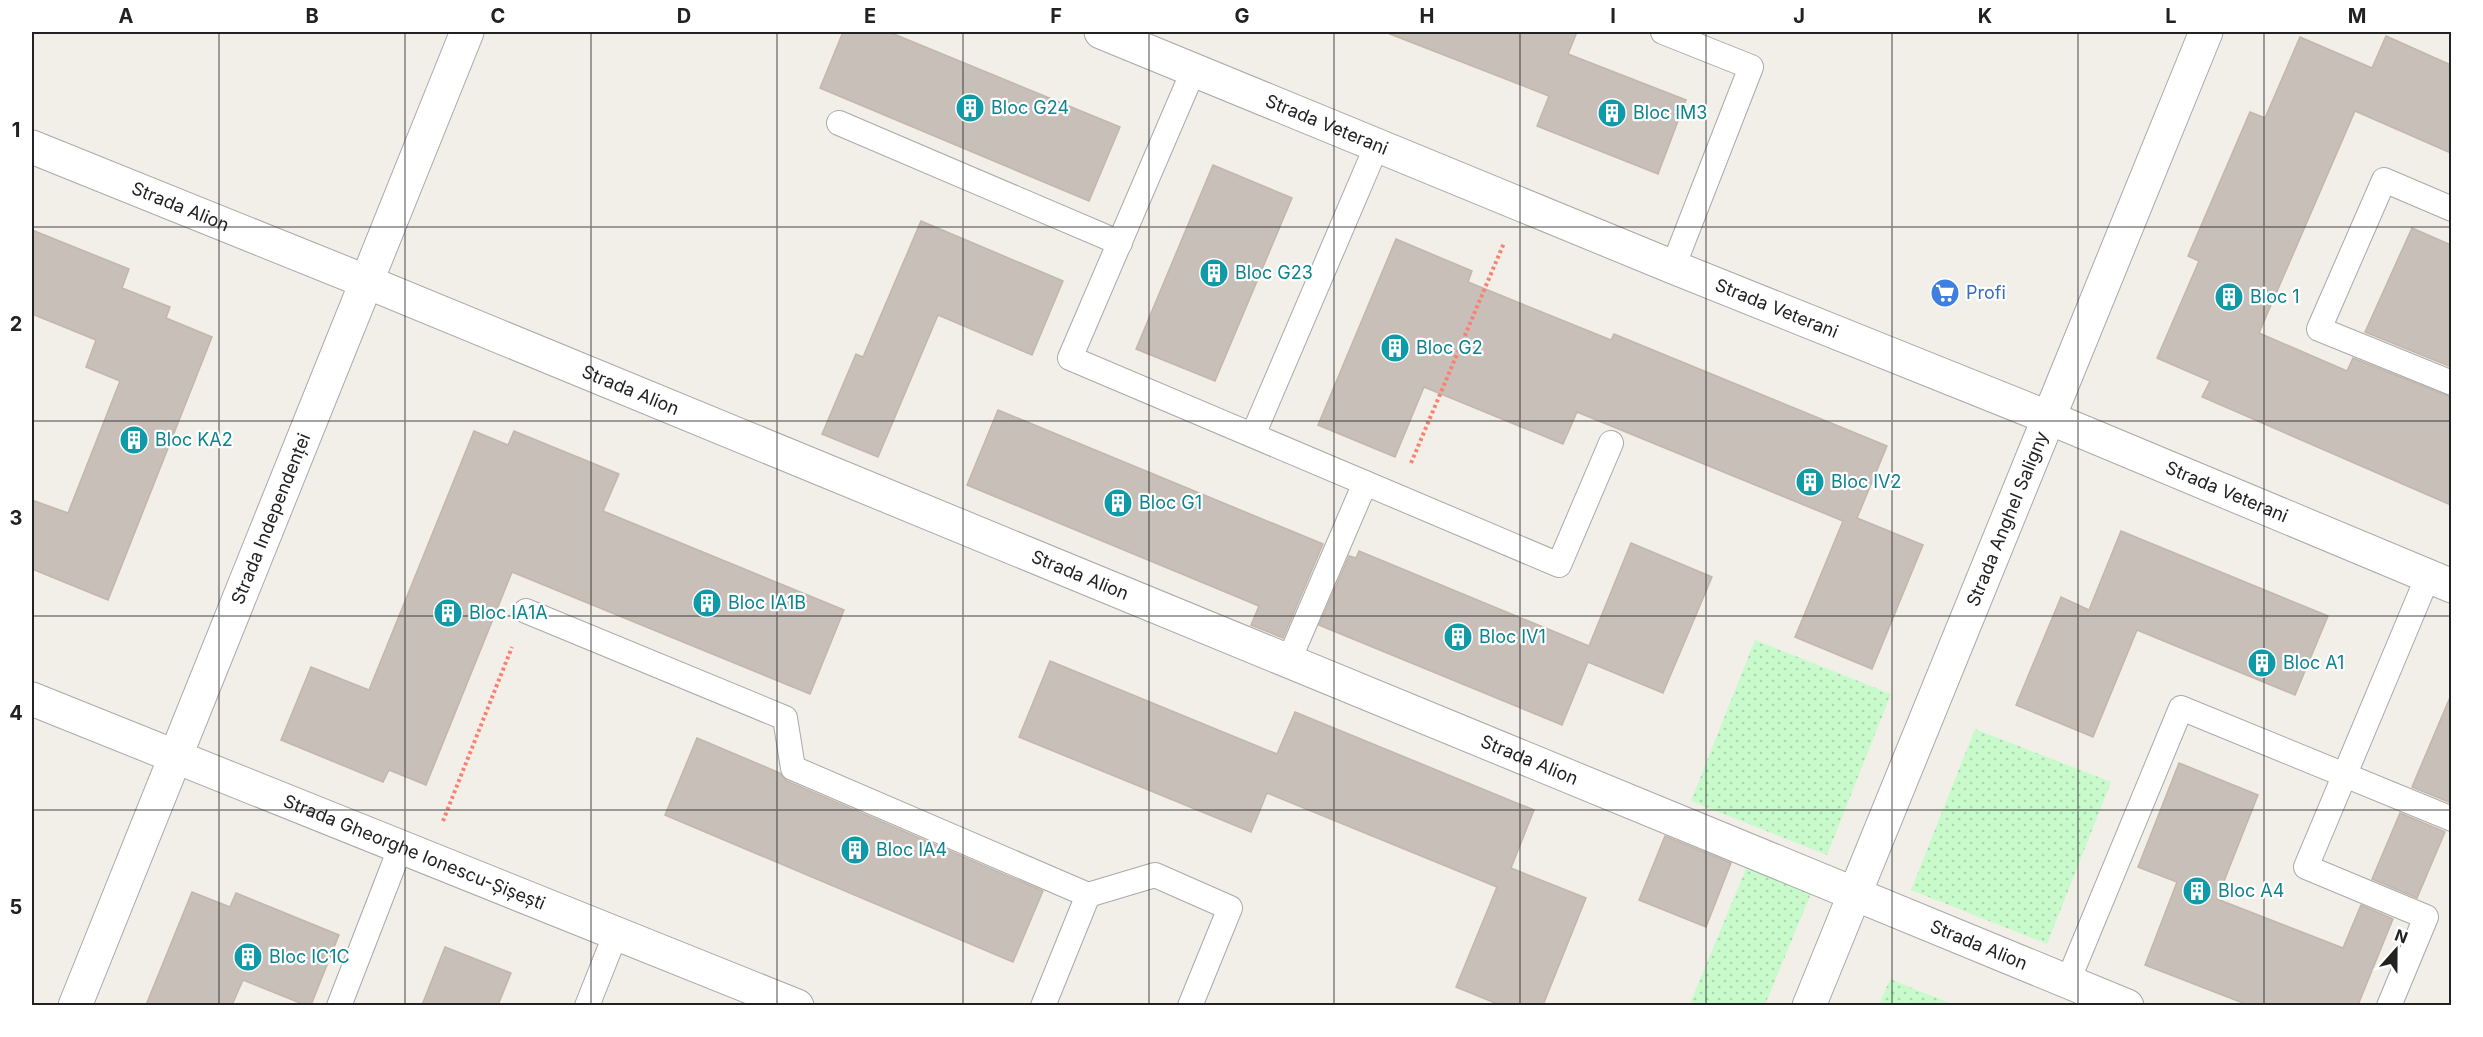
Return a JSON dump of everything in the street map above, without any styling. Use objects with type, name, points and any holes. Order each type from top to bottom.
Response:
[{"type":"street","name":"Strada Independenței","points":[[75,1005],[467,32]]},
{"type":"street","name":"Strada Veterani","points":[[1101,32],[1673,267],[2048,417],[2440,581]]},
{"type":"street","name":"Strada Anghel Saligny","points":[[1809,1005],[2206,32]]},
{"type":"street","name":"Strada Alion","points":[[32,147],[1855,893],[2073,991],[2127,1005]]},
{"type":"street","name":"Strada Gheorghe Ionescu-Șișești","points":[[32,699],[797,1005]]},
{"type":"lane","points":[[1663,32],[1751,67],[1673,267]]},
{"type":"lane","points":[[1194,69],[1070,358],[1559,565],[1611,443]]},
{"type":"lane","points":[[839,123],[1120,243]]},
{"type":"lane","points":[[1253,435],[1377,145]]},
{"type":"lane","points":[[2451,209],[2384,180],[2319,329],[2451,383]]},
{"type":"lane","points":[[1289,660],[1365,483]]},
{"type":"lane","points":[[2389,1005],[2426,917],[2306,867],[2344,774],[2440,581]]},
{"type":"lane","points":[[526,611],[785,718],[793,768],[1088,895],[1155,875],[1230,908],[1190,1005]]},
{"type":"lane","points":[[2073,991],[2181,708],[2451,819]]},
{"type":"lane","points":[[339,1005],[415,852]]},
{"type":"lane","points":[[1043,1005],[1088,895]]},
{"type":"lane","points":[[587,1005],[616,933]]},
{"type":"path","points":[[1397,497],[1520,204]]},
{"type":"path","points":[[415,852],[526,611]]},
{"type":"green space","points":[[1755,640],[1891,694],[1827,855],[1691,801]]},
{"type":"green space","points":[[1975,729],[2111,782],[2047,944],[1911,890]]},
{"type":"green space","points":[[1748,864],[1812,891],[1765,1005],[1689,1006]]},
{"type":"green space","points":[[1890,979],[1954,1005],[1879,1005]]},
{"type":"building","name":"Bloc G24","points":[[843,32],[889,32],[1120,127],[1089,201],[820,88]]},
{"type":"building","name":"Bloc IM3","points":[[1391,32],[1577,32],[1568,54],[1686,100],[1658,174],[1537,126],[1549,96],[1390,34]]},
{"type":"building","name":"Bloc 1","points":[[2386,36],[2451,65],[2451,153],[2355,111],[2259,333],[2347,371],[2353,358],[2451,397],[2451,505],[2202,397],[2210,381],[2157,358],[2199,261],[2188,256],[2250,112],[2265,118],[2300,37],[2372,68]]},
{"type":"building","name":"Bloc G23","points":[[1213,165],[1292,198],[1215,381],[1136,349]]},
{"type":"building","points":[[921,221],[1063,281],[1032,355],[938,315],[878,457],[822,434],[856,354],[863,357]]},
{"type":"building","points":[[2412,228],[2451,245],[2451,367],[2365,332]]},
{"type":"building","name":"Bloc KA2","points":[[32,230],[129,269],[122,288],[170,307],[166,318],[212,337],[108,600],[32,569],[32,500],[68,513],[120,381],[86,367],[96,340],[32,314]]},
{"type":"building","points":[[1396,239],[1472,271],[1468,282],[1611,340],[1614,334],[1887,446],[1857,518],[1923,545],[1872,669],[1795,637],[1843,521],[1577,412],[1563,444],[1424,387],[1395,457],[1318,425]]},
{"type":"building","name":"Bloc G1","points":[[998,410],[1323,544],[1283,638],[1251,625],[1259,606],[967,485]]},
{"type":"building","name":"Bloc IA1A","points":[[474,431],[508,445],[514,431],[619,474],[603,511],[844,610],[810,694],[512,572],[426,785],[389,770],[383,782],[281,740],[311,667],[369,690]]},
{"type":"building","name":"Bloc A1","points":[[2121,531],[2328,616],[2295,695],[2137,630],[2093,737],[2016,705],[2061,597],[2089,610]]},
{"type":"building","name":"Bloc IV1","points":[[1631,543],[1712,577],[1663,693],[1588,662],[1562,725],[1319,625],[1349,556],[1356,558],[1359,551],[1589,646]]},
{"type":"building","points":[[1050,661],[1277,754],[1295,712],[1534,810],[1511,868],[1586,898],[1543,1005],[1500,1005],[1456,987],[1497,887],[1267,793],[1251,832],[1019,737]]},
{"type":"building","points":[[2451,695],[2451,803],[2412,787]]},
{"type":"building","name":"Bloc IA4","points":[[697,738],[780,773],[787,781],[1043,891],[1013,962],[665,815]]},
{"type":"building","name":"Bloc A4","points":[[2179,763],[2258,795],[2217,899],[2343,948],[2361,905],[2393,919],[2358,1005],[2248,1005],[2145,965],[2177,882],[2138,867]]},
{"type":"building","points":[[2400,813],[2445,832],[2417,898],[2372,879]]},
{"type":"building","points":[[1665,836],[1731,863],[1706,927],[1639,900]]},
{"type":"building","name":"Bloc IC1C","points":[[192,892],[230,907],[236,893],[339,935],[311,1005],[305,1005],[243,980],[232,1005],[146,1005]]},
{"type":"building","points":[[445,947],[511,973],[498,1005],[422,1005]]},
{"type":"place","name":"Bloc G24","points":[[970,108]]},
{"type":"place","name":"Bloc IM3","points":[[1612,113]]},
{"type":"place","name":"Bloc G23","points":[[1214,273]]},
{"type":"place","name":"Profi","points":[[1945,293]]},
{"type":"place","name":"Bloc 1","points":[[2229,297]]},
{"type":"place","name":"Bloc G2","points":[[1395,348]]},
{"type":"place","name":"Bloc KA2","points":[[134,440]]},
{"type":"place","name":"Bloc IV2","points":[[1810,482]]},
{"type":"place","name":"Bloc G1","points":[[1118,503]]},
{"type":"place","name":"Bloc IA1B","points":[[707,603]]},
{"type":"place","name":"Bloc IA1A","points":[[448,613]]},
{"type":"place","name":"Bloc IV1","points":[[1458,637]]},
{"type":"place","name":"Bloc A1","points":[[2262,663]]},
{"type":"place","name":"Bloc IA4","points":[[855,850]]},
{"type":"place","name":"Bloc A4","points":[[2197,891]]},
{"type":"place","name":"Bloc IC1C","points":[[248,957]]}]
